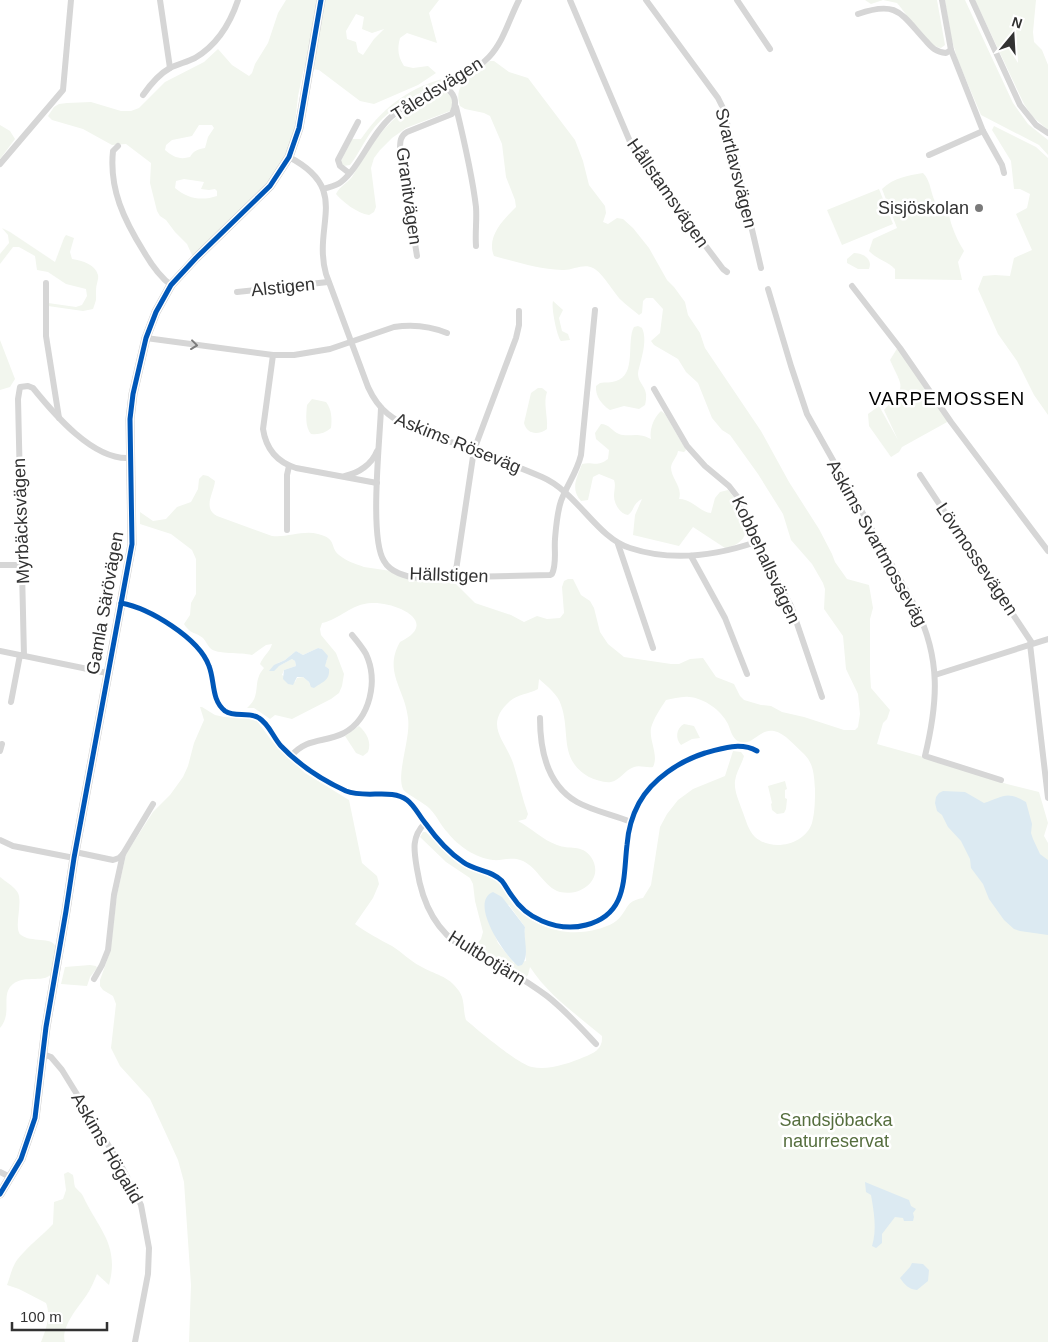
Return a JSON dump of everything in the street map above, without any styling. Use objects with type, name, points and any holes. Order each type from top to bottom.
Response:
[{"type":"street","points":[[0,164],[63,90],[71,0]]},
{"type":"street","points":[[160,0],[170,68]]},
{"type":"street","points":[[143,96],[150,86],[170,68],[196,57],[215,42],[228,25],[238,0]]},
{"type":"street","name":"Gamla Särövägen","points":[[0,1194],[21,1159],[33,1125],[46,1027],[74,855],[132,544],[130,458],[132,404],[146,338],[156,312],[171,285],[270,186],[289,157],[299,128],[321,0]]},
{"type":"street","name":"Tåledsvägen","points":[[323,189],[337,184],[349,173],[372,138],[390,117],[413,101],[470,73],[488,58],[502,38],[519,0]]},
{"type":"street","name":"Hållstamsvägen","points":[[570,0],[631,144],[704,245],[726,272]]},
{"type":"street","name":"Svartlavsvägen","points":[[646,0],[718,98],[724,110],[761,268]]},
{"type":"street","points":[[737,0],[770,48]]},
{"type":"street","points":[[942,0],[951,50],[983,131],[1002,165],[1004,173]]},
{"type":"street","points":[[972,0],[1020,105],[1036,125],[1048,133]]},
{"type":"street","points":[[858,14],[876,4],[890,3],[901,12],[931,48],[946,53],[951,50]]},
{"type":"street","points":[[443,87],[452,93],[465,143],[476,215],[476,246]]},
{"type":"street","name":"Granitvägen","points":[[417,256],[400,140],[407,132],[450,116],[456,106]]},
{"type":"street","points":[[349,173],[340,166],[338,160],[358,122]]},
{"type":"street","points":[[929,155],[983,131]]},
{"type":"street","points":[[118,146],[113,151],[112,171],[120,209],[158,273],[171,285]]},
{"type":"street","points":[[289,157],[310,170],[318,179],[323,189]]},
{"type":"street","name":"Askims Röseväg","points":[[323,189],[326,202],[323,258],[328,282],[369,389],[381,408],[389,415],[403,423],[542,477],[565,492],[618,544],[629,548],[656,555],[691,556],[726,551],[756,542]]},
{"type":"street","name":"Alstigen","points":[[237,292],[328,282]]},
{"type":"street","points":[[46,283],[46,336],[59,418],[74,433],[96,447],[116,457],[130,458]]},
{"type":"street","points":[[852,286],[900,348],[951,422],[1048,551]]},
{"type":"street","name":"Askims Svartmosseväg","points":[[768,289],[807,414],[916,608],[930,640],[935,675],[934,714],[925,756],[1001,780]]},
{"type":"street","points":[[565,492],[574,475],[581,455],[595,310]]},
{"type":"street","points":[[455,577],[474,450],[516,338],[519,325],[519,311]]},
{"type":"street","points":[[146,338],[273,355],[307,354],[403,325],[425,326],[447,333]]},
{"type":"street","points":[[273,355],[263,429],[271,451],[280,461],[289,466],[306,471],[377,483]]},
{"type":"street","name":"Myrbäcksvägen","points":[[11,702],[22,656],[18,399],[20,387],[28,386],[34,388],[59,418]]},
{"type":"street","name":"Kobbehallsvägen","points":[[654,389],[687,446],[705,466],[729,486],[742,504],[756,542],[791,606],[822,697]]},
{"type":"street","name":"Hällstigen","points":[[381,408],[377,483],[377,541],[380,555],[386,565],[402,574],[413,578],[547,576],[552,574],[557,519],[565,492]]},
{"type":"street","points":[[341,476],[352,474],[367,466],[376,455],[379,445]]},
{"type":"street","points":[[287,530],[287,475],[289,466]]},
{"type":"street","name":"Lövmossevägen","points":[[920,475],[1031,644],[1048,798]]},
{"type":"street","points":[[618,544],[653,648]]},
{"type":"street","points":[[691,556],[725,618],[746,674]]},
{"type":"street","points":[[0,565],[22,565]]},
{"type":"street","points":[[121,603],[132,605],[154,615],[190,641],[208,664],[215,696],[220,706],[232,714],[249,714],[258,717],[291,756],[316,774],[351,793],[367,795],[394,794],[404,798],[414,807],[425,823],[449,850],[464,863],[491,873],[499,879],[515,901],[531,915],[548,924],[568,927],[590,924],[606,914],[616,904],[625,881],[627,844],[640,800],[667,773],[686,761],[731,746],[747,747],[757,751]]},
{"type":"street","points":[[291,756],[303,745],[347,731],[355,725],[365,710],[371,693],[371,673],[365,652],[352,635]]},
{"type":"street","points":[[935,675],[1048,639]]},
{"type":"street","points":[[0,651],[107,673]]},
{"type":"street","points":[[540,718],[543,757],[549,772],[563,791],[583,805],[632,822]]},
{"type":"street","points":[[0,751],[2,744]]},
{"type":"street","points":[[0,840],[13,846],[113,860],[123,854],[153,804]]},
{"type":"street","name":"Hultbotjärn","points":[[425,823],[414,840],[415,860],[424,900],[438,926],[460,946],[514,974],[547,996],[579,1025],[596,1044]]},
{"type":"street","points":[[94,979],[102,966],[108,950],[114,895],[123,854]]},
{"type":"street","name":"Askims Högalid","points":[[43,1054],[52,1056],[62,1070],[123,1169],[141,1205],[148,1237],[149,1254],[148,1274],[135,1342]]},
{"type":"street","points":[[0,1172],[10,1177]]},
{"type":"green space","points":[[286,0],[439,0],[429,13],[437,43],[407,33],[400,38],[398,49],[404,66],[413,68],[428,66],[436,73],[418,85],[374,104],[360,101],[319,70],[304,68],[298,96],[294,132],[286,157],[267,183],[194,256],[187,244],[157,211],[150,183],[151,163],[126,144],[112,145],[83,129],[52,120],[48,116],[54,107],[67,103],[91,102],[121,111],[131,111],[139,108],[165,82],[204,62],[218,49],[232,65],[249,76],[268,43],[278,13]],"holes":[[[356,14],[364,17],[362,29],[372,33],[384,29],[363,55],[358,52],[356,42],[347,39],[346,31]],[[199,125],[212,125],[214,128],[208,137],[205,148],[196,151],[190,157],[177,157],[165,150],[166,145],[172,140],[192,136]],[[184,179],[204,182],[201,189],[215,189],[217,196],[201,199],[190,197],[175,188],[176,181]]]},
{"type":"green space","points":[[865,0],[883,0],[871,4]]},
{"type":"green space","points":[[883,0],[937,0],[945,45],[941,48],[929,42],[897,3]]},
{"type":"green space","points":[[945,0],[965,0],[1013,103],[1028,124],[1048,140],[1048,155],[1039,145],[981,115],[958,61],[951,37]]},
{"type":"green space","points":[[975,0],[1036,0],[1034,42],[1042,50],[1048,65],[1048,130],[1032,116],[1024,104]]},
{"type":"green space","name":"Sandsjöbacka naturreservat","points":[[490,61],[494,61],[509,72],[528,78],[575,140],[589,185],[605,206],[606,213],[603,222],[608,224],[617,218],[623,219],[649,248],[667,280],[685,302],[688,315],[700,333],[705,348],[761,431],[789,482],[819,529],[835,562],[847,579],[869,585],[873,608],[870,619],[871,688],[890,710],[887,719],[883,723],[877,744],[1039,792],[1048,823],[1044,836],[1048,843],[1048,1342],[189,1342],[191,1285],[184,1182],[178,1160],[150,1099],[120,1066],[111,1048],[116,1004],[113,996],[100,986],[100,980],[110,952],[117,895],[126,854],[153,812],[170,795],[183,777],[204,720],[200,707],[215,715],[257,721],[272,741],[305,773],[349,800],[362,863],[377,876],[379,884],[373,898],[355,924],[396,948],[416,964],[450,982],[461,994],[466,1020],[518,1060],[526,1065],[538,1068],[559,1066],[591,1054],[601,1044],[602,1036],[554,996],[530,967],[526,977],[473,949],[481,939],[483,932],[475,901],[473,884],[470,878],[446,862],[420,837],[423,832],[426,832],[457,863],[497,881],[512,903],[530,919],[551,929],[574,932],[586,931],[614,923],[631,902],[643,898],[651,885],[660,827],[667,814],[678,800],[693,789],[725,776],[733,751],[741,752],[744,756],[735,781],[737,796],[747,825],[755,837],[762,842],[779,845],[787,844],[803,837],[812,823],[815,789],[810,762],[786,737],[778,732],[769,731],[749,742],[737,741],[733,737],[725,719],[717,710],[706,702],[686,697],[666,700],[659,710],[651,728],[655,758],[653,767],[634,767],[611,782],[603,782],[589,777],[579,770],[569,754],[564,715],[560,701],[539,679],[538,689],[520,695],[510,701],[502,710],[497,726],[511,757],[528,814],[526,819],[518,821],[552,843],[584,850],[591,857],[595,865],[593,879],[583,889],[568,893],[554,890],[533,868],[523,861],[515,859],[487,859],[462,847],[452,838],[430,809],[403,789],[401,774],[408,735],[408,718],[394,672],[394,662],[395,653],[400,642],[412,635],[416,627],[415,621],[410,615],[392,606],[372,603],[358,606],[322,623],[321,635],[336,653],[344,674],[339,693],[292,719],[275,715],[270,719],[254,708],[247,708],[255,698],[258,679],[264,668],[260,664],[272,644],[266,645],[252,655],[218,652],[210,648],[203,638],[189,630],[184,624],[190,615],[191,603],[196,594],[196,559],[192,550],[171,534],[140,524],[140,512],[153,521],[166,519],[177,507],[191,502],[198,489],[199,479],[203,475],[208,476],[215,481],[210,500],[210,509],[217,516],[272,536],[312,533],[324,536],[331,541],[339,555],[348,561],[364,567],[452,580],[475,603],[511,615],[524,622],[537,616],[547,619],[560,618],[564,613],[562,587],[564,581],[573,579],[581,595],[590,601],[594,608],[600,632],[608,644],[624,657],[671,664],[703,658],[716,677],[734,684],[744,700],[771,706],[782,712],[844,730],[855,730],[858,727],[860,714],[858,694],[846,669],[843,636],[824,609],[825,589],[823,583],[812,564],[791,540],[783,514],[758,474],[730,435],[722,430],[712,418],[698,383],[686,372],[678,359],[654,345],[651,341],[660,333],[663,309],[653,298],[646,298],[643,301],[642,313],[639,315],[621,300],[597,270],[593,268],[581,267],[566,270],[544,268],[494,256],[492,242],[494,236],[501,223],[516,207],[515,200],[506,177],[502,144],[490,116],[465,109],[460,106],[458,98],[459,91],[466,79]],"holes":[[[318,648],[322,649],[327,660],[325,666],[329,669],[310,685],[303,677],[297,678],[295,682],[282,675],[284,670],[296,666],[295,661],[292,659],[275,668],[278,663],[296,651],[303,655]],[[509,905],[525,927],[526,961],[514,963],[498,943],[486,914]]]},
{"type":"green space","points":[[442,79],[444,81],[404,102],[386,115],[371,132],[350,165],[343,166],[341,161],[352,139],[361,139],[386,110],[406,95],[429,83]]},
{"type":"green space","points":[[444,92],[452,99],[450,111],[406,128],[392,138],[374,158],[371,168],[376,207],[374,212],[369,215],[360,212],[336,194],[352,177],[366,153],[390,123],[420,100]]},
{"type":"green space","points":[[0,125],[10,131],[15,139],[0,159]]},
{"type":"green space","points":[[994,126],[1036,147],[1048,158],[1048,415],[1034,395],[1017,361],[998,334],[978,289],[983,276],[1010,276],[1014,258],[1032,250],[1016,214],[1027,208],[1030,194],[1020,189],[1014,189],[1011,161],[992,130]]},
{"type":"green space","points":[[923,173],[928,180],[937,205],[947,211],[954,233],[964,251],[958,262],[962,280],[895,279],[895,269],[869,251],[873,239],[897,228],[882,189],[896,179]]},
{"type":"green space","points":[[879,189],[893,224],[842,245],[827,210]]},
{"type":"green space","points":[[2,228],[55,262],[66,235],[74,238],[70,252],[72,259],[91,266],[98,275],[96,300],[93,309],[83,311],[48,306],[48,303],[76,307],[82,305],[87,296],[86,289],[66,284],[48,272],[37,270],[35,256],[19,247],[13,247],[0,264],[0,254],[9,243],[8,235]]},
{"type":"green space","points":[[854,253],[866,257],[870,262],[869,269],[858,269],[847,263],[847,259]]},
{"type":"green space","points":[[553,301],[563,310],[559,318],[562,331],[568,334],[570,340],[561,341],[559,338]]},
{"type":"green space","points":[[634,327],[642,328],[644,333],[643,350],[638,373],[646,394],[645,405],[639,409],[624,406],[610,410],[600,400],[596,386],[600,383],[616,381],[627,372],[632,333]]},
{"type":"green space","points":[[0,340],[15,379],[10,387],[0,390]]},
{"type":"green space","points":[[898,347],[949,421],[902,447],[899,452],[891,457],[869,426],[868,414],[879,406],[898,440],[884,410],[899,391],[900,382],[890,360]]},
{"type":"green space","points":[[538,388],[542,388],[547,392],[545,400],[547,429],[534,433],[528,430],[524,423],[531,393]]},
{"type":"green space","points":[[312,399],[326,402],[330,411],[331,428],[322,433],[311,434],[308,428],[306,417],[307,405]]},
{"type":"green space","points":[[661,411],[665,414],[686,450],[684,452],[678,451],[671,467],[680,495],[679,499],[688,501],[711,513],[715,498],[720,492],[728,490],[739,506],[746,523],[743,539],[736,544],[725,548],[693,527],[679,546],[633,535],[635,515],[642,499],[628,515],[622,513],[615,502],[614,480],[599,474],[593,477],[588,500],[581,501],[578,496],[575,487],[582,464],[597,464],[608,459],[609,450],[596,439],[595,433],[601,424],[606,425],[619,434],[641,435],[651,439],[653,424]]},
{"type":"green space","points":[[684,724],[694,726],[700,738],[692,739],[681,745],[677,734],[679,728]]},
{"type":"green space","points":[[359,726],[369,741],[368,752],[363,756],[356,753],[345,736]]},
{"type":"green space","points":[[785,781],[787,789],[785,790],[785,798],[787,799],[786,809],[784,813],[777,814],[772,810],[768,786]]},
{"type":"green space","points":[[0,877],[18,893],[18,927],[21,935],[30,939],[46,940],[56,947],[54,965],[48,977],[20,980],[10,987],[4,1023],[0,1028]]},
{"type":"green space","points":[[90,965],[97,968],[90,977],[87,986],[61,984],[65,967]]},
{"type":"green space","points":[[68,1172],[73,1175],[75,1187],[82,1195],[106,1238],[112,1258],[112,1271],[109,1285],[97,1274],[65,1330],[65,1342],[41,1342],[48,1318],[46,1303],[7,1285],[17,1260],[53,1224],[54,1202],[63,1199],[66,1190],[64,1174]]},
{"type":"shaded area","points":[[318,648],[322,649],[328,656],[325,666],[329,669],[329,673],[325,681],[314,688],[303,677],[297,677],[293,685],[288,684],[283,679],[284,670],[296,666],[295,661],[292,659],[274,671],[269,671],[274,665],[285,660],[296,651],[303,655]]},
{"type":"shaded area","points":[[943,791],[965,792],[984,803],[1009,795],[1026,802],[1032,824],[1031,833],[1033,839],[1040,854],[1048,860],[1048,935],[1014,929],[1004,920],[989,899],[983,884],[971,868],[970,859],[961,841],[937,811],[936,797]]},
{"type":"shaded area","points":[[493,892],[502,897],[525,927],[526,957],[522,965],[518,966],[505,952],[486,917],[486,898]]},
{"type":"shaded area","points":[[865,1182],[909,1200],[911,1206],[916,1209],[913,1213],[913,1221],[904,1221],[903,1218],[895,1217],[882,1234],[882,1243],[876,1248],[872,1246],[875,1227],[871,1195],[866,1192]]},
{"type":"shaded area","points":[[912,1263],[923,1264],[929,1270],[928,1281],[917,1290],[911,1289],[900,1278]]},
{"type":"cycle path","points":[[0,1194],[21,1159],[35,1118],[46,1027],[74,858],[132,544],[130,419],[133,394],[146,338],[156,312],[171,285],[270,186],[289,157],[299,128],[321,0]]},
{"type":"cycle path","points":[[121,603],[159,618],[195,645],[209,666],[215,696],[225,711],[259,718],[266,724],[281,746],[295,760],[337,787],[354,793],[401,796],[412,805],[438,840],[452,854],[468,865],[498,877],[525,911],[553,925],[564,927],[586,925],[600,920],[616,904],[621,893],[632,818],[645,794],[659,779],[686,761],[711,751],[738,746],[757,751]]},
{"type":"place","name":"Sisjöskolan","points":[[979,208]]},
{"type":"district","name":"VARPEMOSSEN","points":[[947,398]]}]
